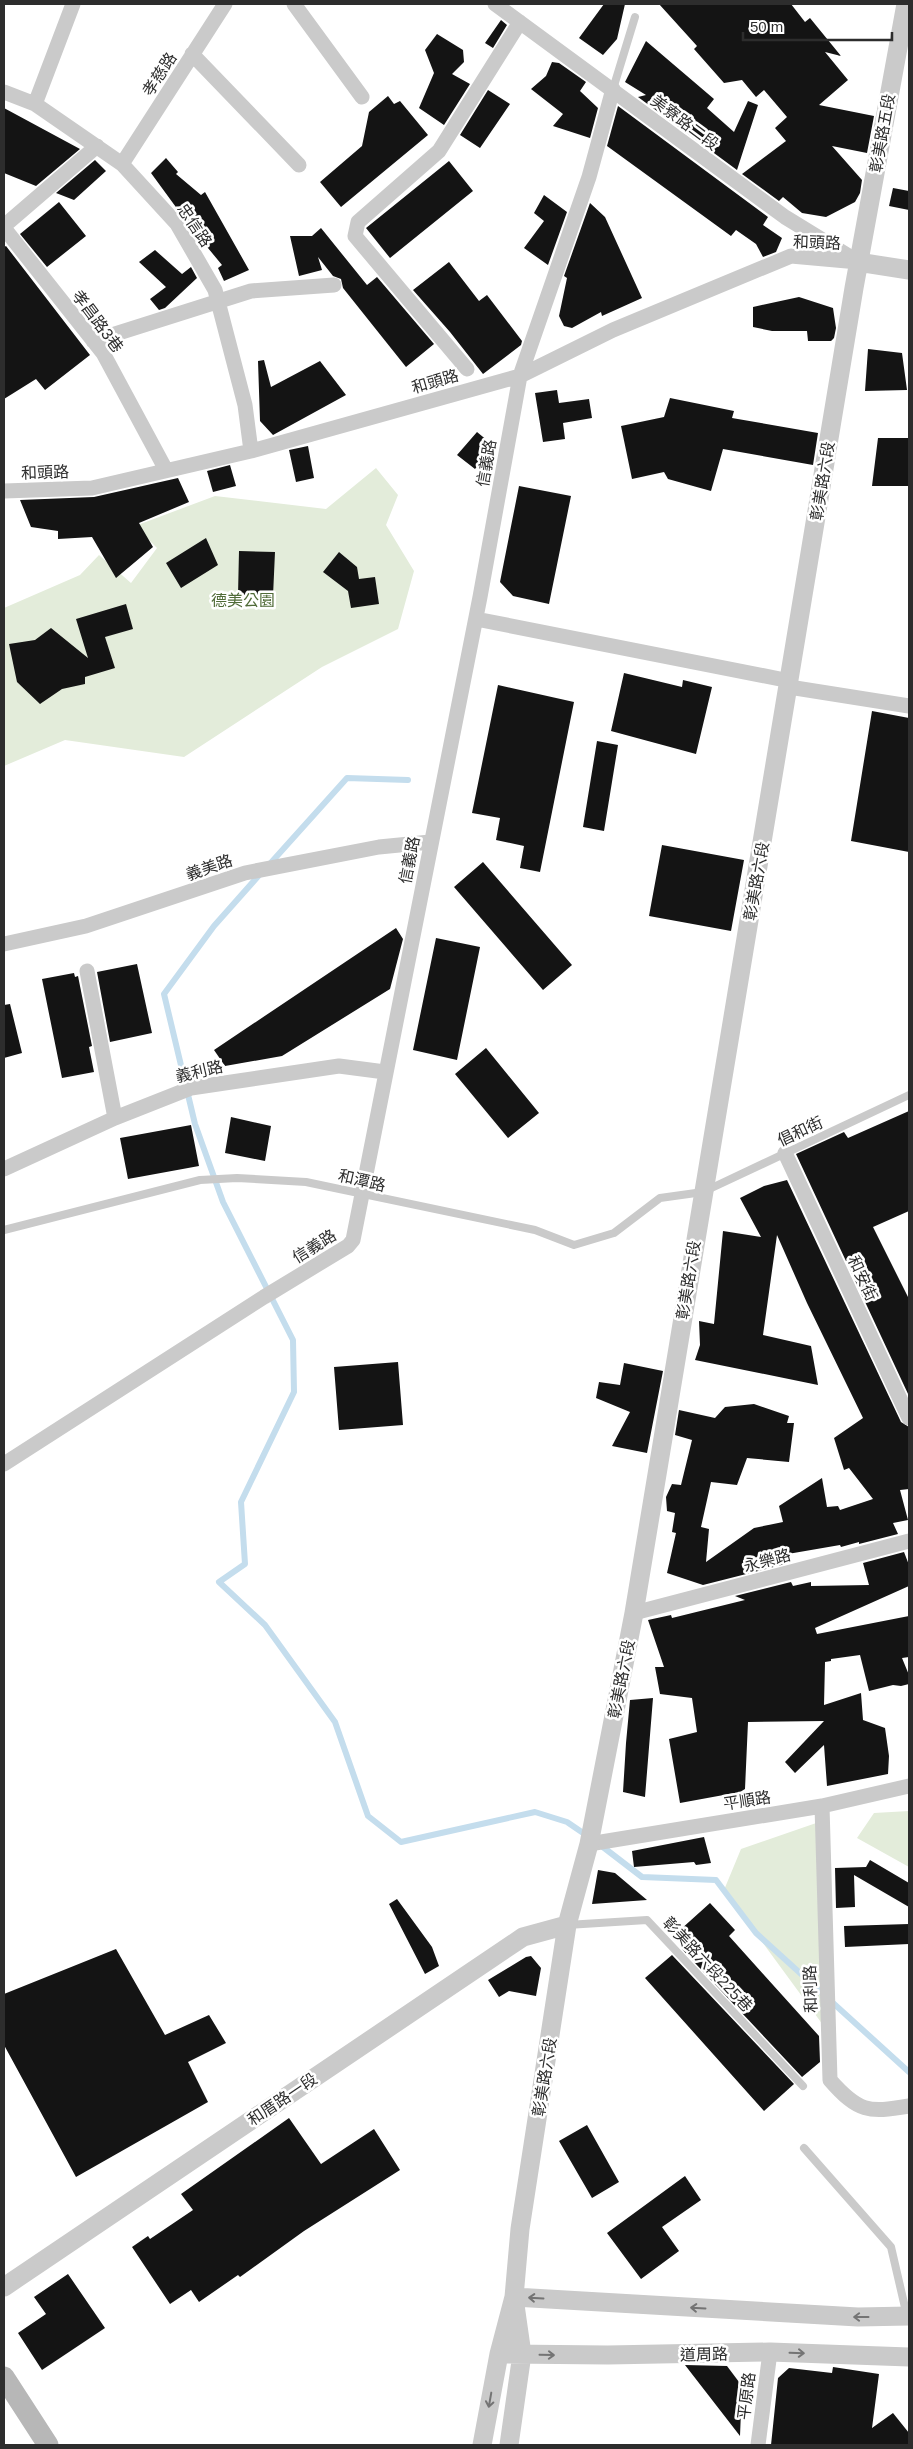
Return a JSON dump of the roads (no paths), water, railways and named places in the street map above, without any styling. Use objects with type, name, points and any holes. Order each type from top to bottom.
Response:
[{"type":"main road","points":[[4,2377],[48,2445]]},
{"type":"street","points":[[35,104],[73,4]]},
{"type":"street","points":[[294,4],[362,97]]},
{"type":"street","name":"美寮路二段","points":[[494,4],[613,89],[661,128],[785,216],[858,262]]},
{"type":"street","name":"彰美路五段","points":[[858,262],[906,4]]},
{"type":"street","name":"孝慈路","points":[[122,164],[192,54],[220,6]]},
{"type":"street","points":[[467,369],[356,236],[358,222],[439,151],[520,22]]},
{"type":"street","points":[[192,54],[299,165]]},
{"type":"street","name":"信義路","points":[[4,1464],[256,1302],[348,1246],[353,1240],[430,842],[476,619],[520,376],[589,177],[613,89]]},
{"type":"street","name":"忠信路","points":[[4,92],[35,104],[122,164],[177,224],[215,290],[245,405],[251,451]]},
{"type":"street","points":[[4,227],[96,146]]},
{"type":"street","name":"孝昌路3巷","points":[[4,227],[102,353],[166,470]]},
{"type":"street","name":"和頭路","points":[[4,490],[92,488],[251,451],[520,376],[613,330],[791,256],[858,262]]},
{"type":"street","points":[[858,262],[909,270]]},
{"type":"street","name":"彰美路六段","points":[[482,2445],[499,2354],[514,2297],[520,2229],[567,1925],[589,1844],[634,1613],[702,1192],[789,684],[858,262]]},
{"type":"street","points":[[93,341],[251,291],[334,285]]},
{"type":"street","points":[[476,619],[789,684],[909,706]]},
{"type":"street","name":"義美路","points":[[4,944],[86,926],[255,871],[379,847],[430,842]]},
{"type":"street","points":[[87,971],[114,1118]]},
{"type":"street","name":"義利路","points":[[4,1169],[114,1118],[192,1088],[339,1066],[386,1072]]},
{"type":"street","name":"和安街","points":[[785,1153],[909,1418]]},
{"type":"street","name":"永樂路","points":[[634,1613],[909,1541]]},
{"type":"street","name":"平順路","points":[[589,1844],[822,1806],[909,1786]]},
{"type":"street","name":"和利路","points":[[822,1806],[830,2080],[847,2099],[862,2108],[887,2110],[909,2106]]},
{"type":"street","name":"和厝路一段","points":[[4,2287],[522,1937],[567,1925]]},
{"type":"street","points":[[514,2297],[858,2317],[908,2316]]},
{"type":"street","name":"彰美路六段","points":[[509,2445],[522,2354],[514,2297]]},
{"type":"street","name":"道周路","points":[[499,2354],[636,2355],[770,2352],[909,2357]]},
{"type":"street","name":"平原路","points":[[758,2445],[770,2352]]},
{"type":"lane","points":[[613,89],[635,17]]},
{"type":"lane","name":"倡和街","points":[[702,1192],[909,1095]]},
{"type":"lane","name":"和潭路","points":[[4,1230],[200,1180],[237,1178],[306,1182],[535,1230],[574,1245],[614,1233],[660,1198],[702,1192]]},
{"type":"lane","name":"彰美路六段225巷","points":[[567,1925],[648,1920],[802,2086]]},
{"type":"lane","points":[[804,2148],[891,2247],[908,2316]]},
{"type":"waterway","points":[[268,866],[347,778],[408,780]]},
{"type":"waterway","points":[[261,873],[214,926],[164,994],[195,1124],[223,1202],[293,1340],[294,1392],[241,1502],[245,1564],[219,1582],[265,1625],[335,1722],[368,1816],[401,1842],[535,1812],[567,1822],[589,1837]]},
{"type":"waterway","points":[[599,1844],[642,1877],[716,1880],[756,1933],[909,2072]]},
{"type":"park label","name":"德美公園","points":[[243,600]]}]
